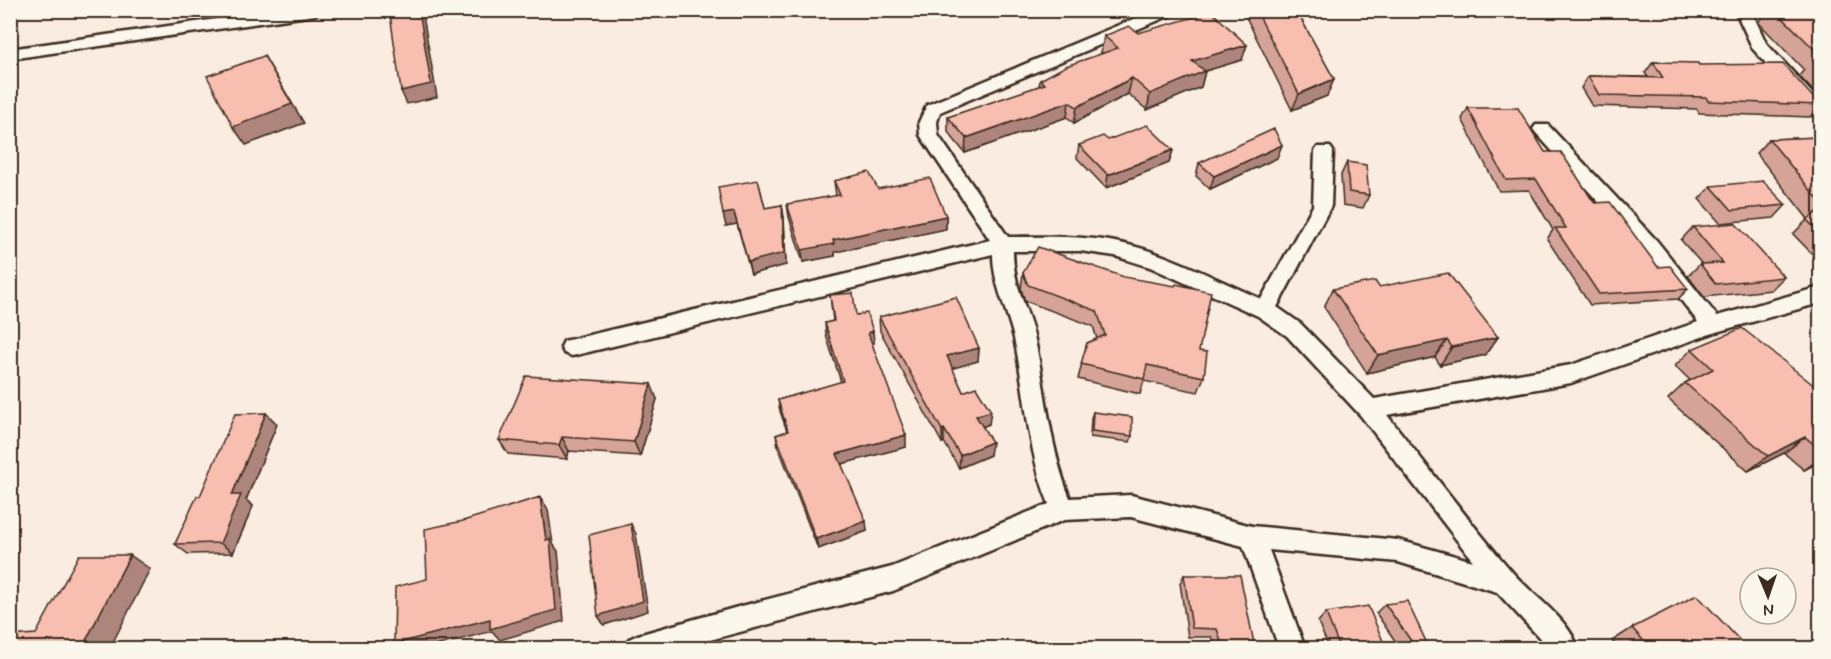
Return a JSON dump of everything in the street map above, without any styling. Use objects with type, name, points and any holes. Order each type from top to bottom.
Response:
[{"type":"street","points":[[10,54],[315,10]]},
{"type":"street","points":[[1064,509],[1049,476],[1024,337],[1003,273],[1003,244],[929,135],[928,122],[933,110],[1170,10]]},
{"type":"street","points":[[1743,10],[1759,45],[1821,112]]},
{"type":"street","points":[[1542,129],[1650,246],[1713,325]]},
{"type":"street","points":[[1265,310],[1322,206],[1324,151]]},
{"type":"street","points":[[572,347],[1003,244],[1080,244],[1116,249],[1157,262],[1265,310],[1294,330],[1369,409],[1505,582],[1554,633],[1565,648]]},
{"type":"street","points":[[1369,409],[1571,374],[1713,325],[1821,295]]},
{"type":"street","points":[[638,648],[738,619],[894,579],[1064,509],[1131,506],[1252,537],[1398,551],[1505,582]]},
{"type":"street","points":[[1252,537],[1292,648]]},
{"type":"building","points":[[419,10],[431,84],[401,91],[390,14]]},
{"type":"building","points":[[1256,10],[1296,10],[1334,79],[1299,94]]},
{"type":"building","points":[[1775,10],[1821,10],[1821,56]]},
{"type":"building","points":[[1212,12],[1247,45],[1192,61],[1205,71],[1150,94],[1132,78],[1077,107],[1069,102],[966,138],[948,117],[1045,84],[1040,80],[1066,66],[1118,48],[1104,36],[1129,26],[1138,33]]},
{"type":"building","points":[[264,56],[292,104],[233,127],[207,76]]},
{"type":"building","points":[[1813,60],[1821,60],[1821,68]]},
{"type":"building","points":[[1653,62],[1698,63],[1699,65],[1783,64],[1820,105],[1708,101],[1706,97],[1599,95],[1588,76],[1663,78]]},
{"type":"building","points":[[1468,108],[1518,108],[1545,152],[1561,152],[1593,201],[1595,203],[1610,202],[1658,267],[1670,266],[1688,289],[1599,294],[1555,228],[1566,228],[1536,179],[1506,180]]},
{"type":"building","points":[[1147,125],[1173,150],[1108,175],[1079,145],[1103,136],[1108,140]]},
{"type":"building","points":[[1274,129],[1282,145],[1214,176],[1199,163]]},
{"type":"building","points":[[1821,137],[1821,203],[1769,139]]},
{"type":"building","points":[[1347,162],[1366,165],[1369,195],[1349,192]]},
{"type":"building","points":[[869,172],[878,189],[930,178],[946,216],[833,240],[834,244],[802,250],[787,204],[840,195],[834,181]]},
{"type":"building","points":[[758,180],[765,208],[782,205],[784,253],[748,262],[734,212],[723,214],[718,187]]},
{"type":"building","points":[[1763,181],[1786,205],[1732,210],[1711,186]]},
{"type":"building","points":[[1821,209],[1821,234],[1807,220]]},
{"type":"building","points":[[1735,223],[1784,277],[1716,284],[1700,264],[1723,263],[1693,227]]},
{"type":"building","points":[[1038,247],[1124,277],[1175,286],[1176,284],[1211,292],[1199,351],[1207,352],[1204,377],[1147,365],[1144,379],[1081,364],[1087,343],[1105,335],[1097,311],[1028,285],[1023,273]]},
{"type":"building","points":[[1448,273],[1498,337],[1452,347],[1447,340],[1378,355],[1333,289],[1375,281],[1379,287]]},
{"type":"building","points":[[853,293],[856,315],[867,313],[873,331],[868,333],[906,435],[837,454],[866,521],[816,539],[776,435],[788,431],[778,400],[843,381],[825,323],[834,321],[830,295]]},
{"type":"building","points":[[956,297],[979,348],[947,356],[963,392],[976,387],[991,411],[976,416],[992,442],[960,455],[944,429],[942,430],[879,317]]},
{"type":"building","points":[[1742,328],[1821,391],[1821,450],[1805,437],[1768,456],[1685,383],[1713,369],[1692,349]]},
{"type":"building","points":[[526,376],[651,384],[634,442],[562,437],[559,445],[499,440]]},
{"type":"building","points":[[1093,412],[1132,417],[1132,436],[1092,431]]},
{"type":"building","points":[[266,413],[232,495],[241,495],[220,543],[175,544],[197,496],[200,496],[235,414]]},
{"type":"building","points":[[540,497],[546,540],[550,539],[556,610],[490,629],[490,619],[394,644],[395,587],[427,579],[425,529],[463,521]]},
{"type":"building","points":[[631,524],[643,601],[598,616],[589,535]]},
{"type":"building","points":[[79,555],[130,555],[82,648],[10,648],[10,636],[36,634]]},
{"type":"building","points":[[1184,575],[1240,575],[1255,648],[1223,648],[1217,629],[1192,628]]},
{"type":"building","points":[[1697,595],[1747,648],[1650,648],[1632,628]]},
{"type":"building","points":[[1407,601],[1429,648],[1416,648],[1385,604]]},
{"type":"building","points":[[1368,606],[1386,648],[1351,648],[1349,644],[1339,646],[1326,613]]}]
